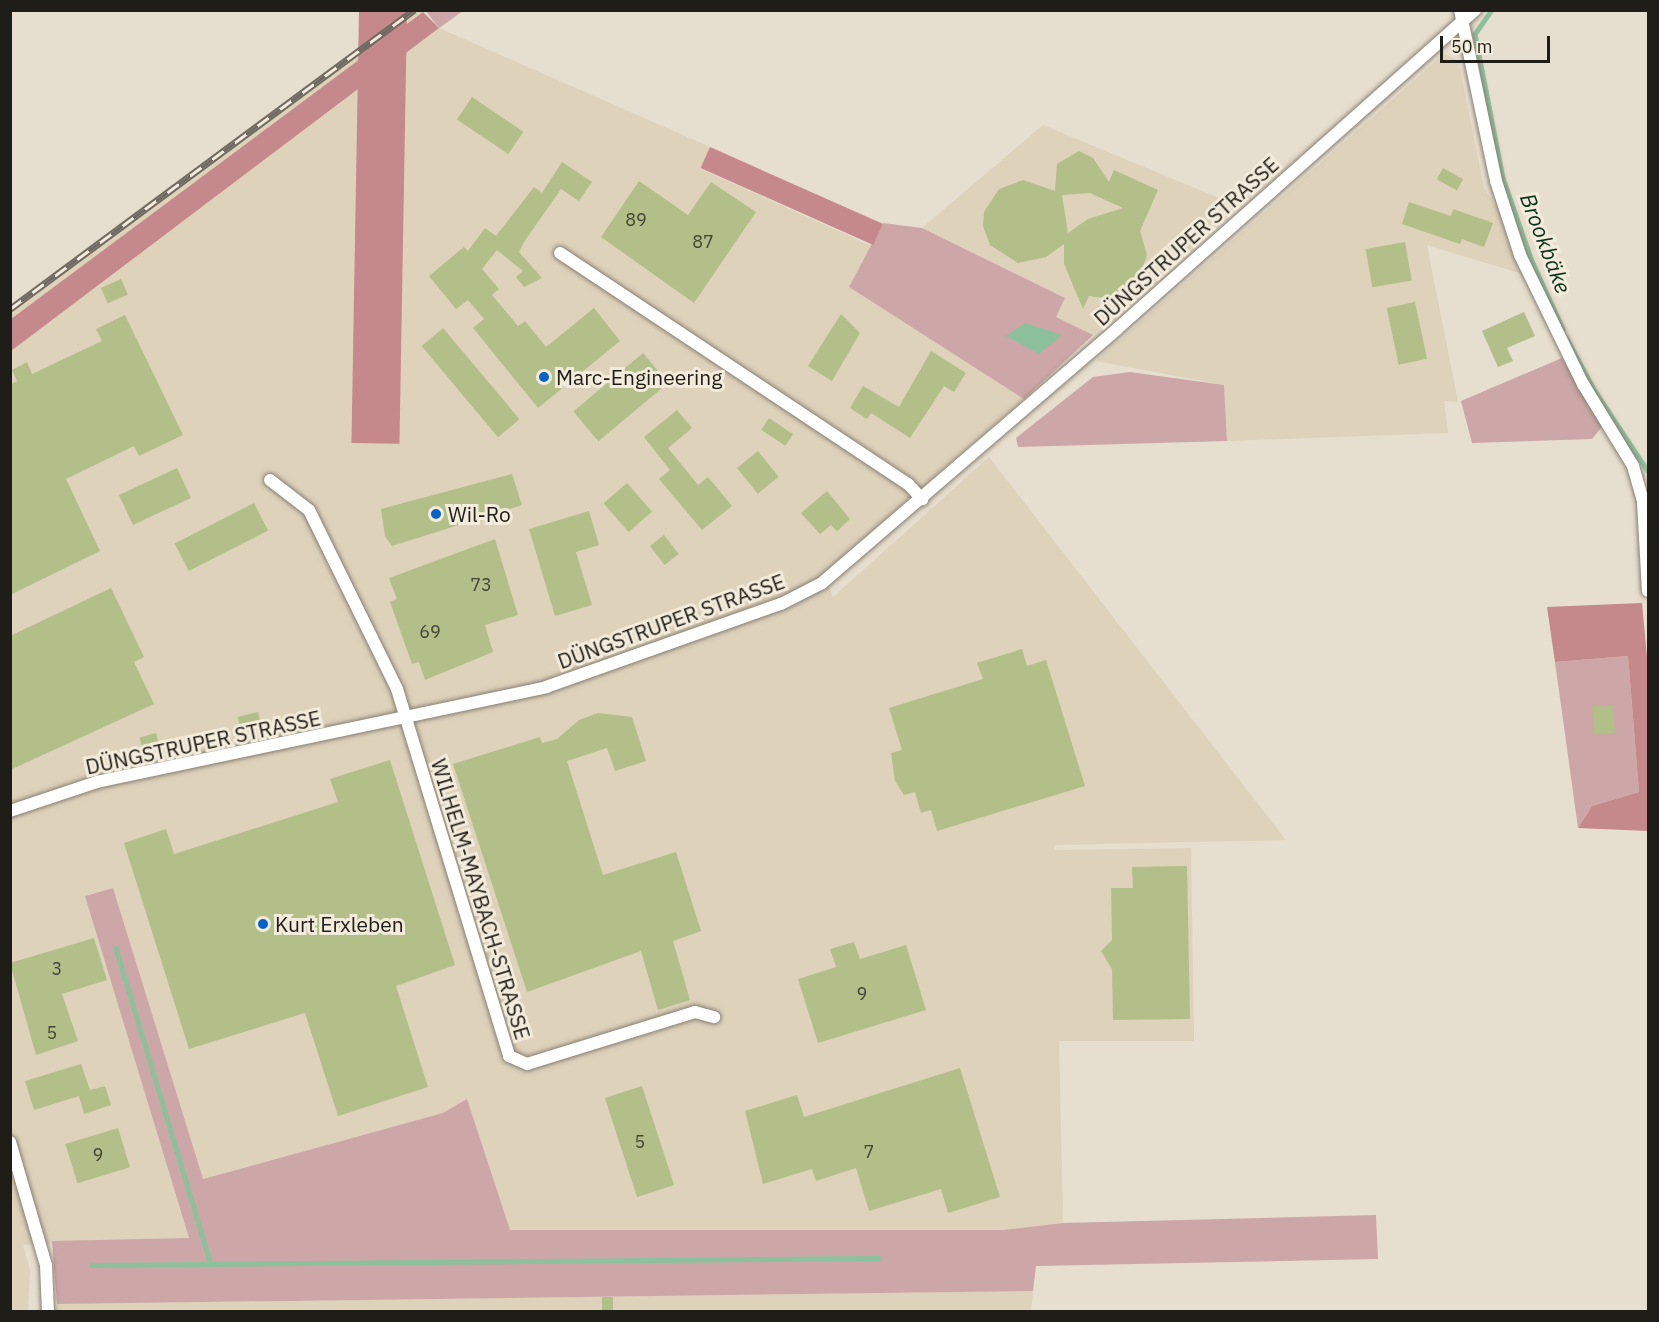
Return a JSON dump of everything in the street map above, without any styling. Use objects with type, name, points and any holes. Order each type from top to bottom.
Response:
[{"type":"street","name":"DÜNGSTRUPER STRASSE","points":[[10,811],[97,782],[405,721],[546,687],[781,604],[822,583],[922,499],[1461,17],[1475,10]]},
{"type":"street","points":[[1461,17],[1496,181],[1520,255],[1583,384],[1633,466],[1643,502],[1648,591]]},
{"type":"street","points":[[560,253],[908,484],[922,499]]},
{"type":"street","points":[[270,480],[309,510],[397,689],[405,721]]},
{"type":"street","name":"WILHELM-MAYBACH-STRASSE","points":[[405,721],[509,1056],[527,1064],[695,1012],[714,1017]]},
{"type":"street","points":[[10,1142],[46,1265],[48,1311]]},
{"type":"shaded area","points":[[359,10],[407,11],[399,444],[351,443]]},
{"type":"shaded area","points":[[425,10],[463,10],[463,11],[439,28]]},
{"type":"shaded area","points":[[407,11],[425,11],[11,319],[11,304]]},
{"type":"shaded area","points":[[423,12],[439,28],[11,351],[11,319]]},
{"type":"shaded area","points":[[439,28],[710,147],[701,169],[874,247],[849,287],[1024,399],[823,573],[833,597],[989,457],[1286,840],[1054,845],[1054,850],[1191,848],[1194,1041],[1059,1041],[1063,1223],[1003,1230],[509,1230],[467,1100],[443,1113],[202,1179],[113,888],[86,895],[189,1239],[23,1245],[30,1270],[28,1311],[11,1312],[11,351]]},
{"type":"shaded area","points":[[1444,54],[1458,60],[1484,188],[1498,209],[1522,274],[1427,245],[1458,402],[1444,401],[1448,433],[1227,441],[1224,385],[1096,361]]},
{"type":"shaded area","points":[[1043,125],[1238,206],[1093,335],[1056,317],[1065,298],[922,228]]},
{"type":"shaded area","points":[[710,147],[883,224],[873,245],[701,168]]},
{"type":"shaded area","points":[[883,223],[922,228],[1065,298],[1056,317],[1093,335],[1024,399],[849,287]]},
{"type":"shaded area","points":[[1025,323],[1062,335],[1039,354],[1006,336]]},
{"type":"shaded area","points":[[1562,358],[1602,427],[1592,439],[1472,443],[1461,401]]},
{"type":"shaded area","points":[[1130,372],[1224,385],[1227,441],[1018,447],[1016,438],[1093,377]]},
{"type":"shaded area","points":[[1642,603],[1648,668],[1648,831],[1578,828],[1592,806],[1639,792],[1628,656],[1555,662],[1547,607]]},
{"type":"shaded area","points":[[1628,656],[1639,792],[1592,806],[1578,828],[1555,662]]},
{"type":"shaded area","points":[[113,888],[203,1179],[443,1113],[467,1099],[510,1230],[1003,1230],[1063,1223],[1376,1215],[1378,1259],[1036,1266],[1033,1291],[57,1304],[52,1241],[189,1238],[85,896]]},
{"type":"shaded area","points":[[1033,1291],[1031,1312],[56,1312],[57,1304]]},
{"type":"building","points":[[472,97],[523,132],[508,154],[457,119]]},
{"type":"building","points":[[1079,151],[1093,158],[1109,182],[1114,170],[1158,190],[1140,231],[1147,255],[1136,286],[1111,299],[1089,296],[1083,309],[1064,264],[1064,244],[1046,257],[1018,263],[990,245],[983,226],[984,212],[999,189],[1023,180],[1055,191],[1057,164]],"holes":[[[1090,193],[1123,208],[1088,219],[1068,233],[1062,195]]]},
{"type":"building","points":[[562,162],[592,182],[579,201],[561,189],[524,242],[519,252],[542,278],[524,287],[516,277],[523,271],[497,250],[482,269],[499,289],[492,295],[518,326],[525,321],[546,347],[594,308],[620,341],[538,408],[473,328],[484,319],[468,300],[456,309],[429,276],[464,247],[468,251],[485,228],[496,236],[534,187],[542,193]]},
{"type":"building","points":[[1443,168],[1463,179],[1457,191],[1437,179]]},
{"type":"building","points":[[639,181],[688,215],[711,182],[756,212],[694,303],[601,237]]},
{"type":"building","points":[[1409,202],[1451,216],[1453,209],[1493,223],[1484,247],[1462,239],[1460,244],[1402,224]]},
{"type":"building","points":[[1405,242],[1412,280],[1372,287],[1366,249]]},
{"type":"building","points":[[121,279],[128,295],[108,303],[101,288]]},
{"type":"building","points":[[1415,302],[1427,359],[1399,365],[1387,308]]},
{"type":"building","points":[[1524,312],[1535,336],[1507,348],[1513,361],[1498,367],[1482,331]]},
{"type":"building","points":[[841,314],[860,333],[832,381],[808,366]]},
{"type":"building","points":[[125,315],[183,435],[139,456],[134,446],[66,479],[100,551],[10,595],[10,385],[17,381],[12,370],[27,362],[32,374],[102,341],[96,329]]},
{"type":"building","points":[[443,328],[519,419],[498,437],[422,346]]},
{"type":"building","points":[[931,351],[966,373],[954,392],[944,386],[910,438],[871,413],[867,419],[850,408],[863,386],[899,407]]},
{"type":"building","points":[[643,353],[668,383],[598,441],[573,411]]},
{"type":"building","points":[[677,410],[692,428],[668,448],[698,485],[708,477],[732,506],[702,530],[659,479],[670,470],[644,437]]},
{"type":"building","points":[[769,418],[793,434],[785,446],[761,430]]},
{"type":"building","points":[[758,451],[779,477],[758,494],[737,468]]},
{"type":"building","points":[[177,468],[191,498],[133,525],[119,495]]},
{"type":"building","name":"Wil-Ro","points":[[512,474],[522,505],[392,546],[385,536],[381,509]]},
{"type":"building","points":[[627,483],[652,512],[629,532],[604,503]]},
{"type":"building","points":[[827,491],[850,519],[837,531],[831,525],[820,534],[801,513]]},
{"type":"building","points":[[254,503],[268,531],[189,571],[175,543]]},
{"type":"building","points":[[589,511],[599,545],[576,552],[592,605],[555,616],[529,529]]},
{"type":"building","points":[[664,535],[679,554],[665,565],[650,546]]},
{"type":"building","points":[[495,539],[518,615],[485,625],[493,652],[425,680],[419,662],[412,664],[390,602],[397,599],[389,578]]},
{"type":"building","points":[[111,588],[144,657],[134,662],[154,704],[10,770],[10,636]]},
{"type":"building","points":[[1022,649],[1027,666],[1046,660],[1085,786],[937,831],[931,810],[921,813],[915,792],[904,795],[895,781],[891,753],[902,750],[889,708],[983,679],[977,663]]},
{"type":"building","points":[[1613,705],[1615,733],[1594,734],[1592,706]]},
{"type":"building","points":[[258,712],[261,725],[240,729],[238,717]]},
{"type":"building","points":[[598,713],[632,717],[646,761],[615,771],[607,748],[567,761],[603,875],[676,852],[701,931],[673,941],[690,1000],[658,1010],[641,951],[527,992],[453,764],[540,737],[542,743],[557,739],[579,720]]},
{"type":"building","points":[[156,733],[159,744],[142,748],[140,737]]},
{"type":"building","name":"Kurt Erxleben","points":[[390,760],[455,965],[396,986],[428,1087],[338,1116],[305,1013],[189,1049],[124,843],[166,829],[174,854],[338,802],[330,779]]},
{"type":"building","points":[[1187,866],[1190,1019],[1113,1020],[1112,969],[1101,951],[1112,940],[1111,888],[1133,888],[1132,867]]},
{"type":"building","points":[[94,938],[107,980],[62,994],[78,1041],[36,1055],[10,963]]},
{"type":"building","points":[[854,942],[860,959],[906,945],[926,1010],[818,1043],[798,979],[836,967],[830,949]]},
{"type":"building","points":[[81,1064],[90,1090],[105,1086],[111,1105],[84,1114],[79,1096],[34,1110],[25,1081]]},
{"type":"building","points":[[960,1068],[1000,1197],[948,1213],[941,1189],[869,1211],[856,1168],[816,1181],[812,1169],[763,1184],[745,1111],[797,1095],[804,1117]]},
{"type":"building","points":[[642,1086],[674,1185],[637,1197],[605,1098]]},
{"type":"building","points":[[118,1128],[130,1167],[77,1183],[65,1144]]},
{"type":"building","points":[[602,1297],[613,1297],[613,1311],[602,1311]]},
{"type":"waterway","name":"Brookbäke","points":[[1492,10],[1475,34],[1503,178],[1532,261],[1563,329]]},
{"type":"waterway","name":"Brookbäke","points":[[1566,337],[1595,391],[1648,471]]},
{"type":"waterway","points":[[116,948],[211,1264]]},
{"type":"waterway","points":[[91,1265],[878,1258]]},
{"type":"railway","points":[[10,309],[414,10]]},
{"type":"place","name":"Marc-Engineering","points":[[544,377]]},
{"type":"place","name":"Wil-Ro","points":[[436,514]]},
{"type":"place","name":"Kurt Erxleben","points":[[263,924]]}]
